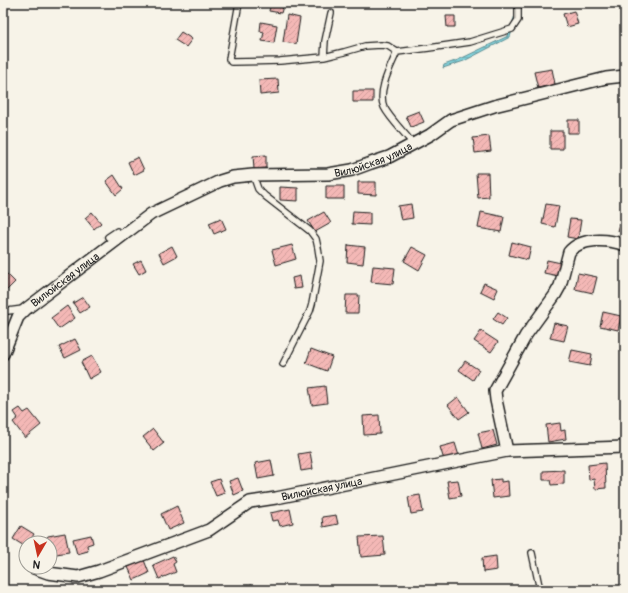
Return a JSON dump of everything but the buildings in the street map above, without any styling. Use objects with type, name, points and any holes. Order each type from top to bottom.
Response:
[{"type":"street","name":"Вилюйская улица","points":[[3,354],[18,317],[26,309],[151,214],[220,181],[234,177],[253,175],[328,174],[352,170],[389,158],[430,135],[451,120],[494,106],[606,78],[625,76]]},
{"type":"street","points":[[508,451],[495,391],[526,335],[560,286],[569,252],[577,245],[588,242],[604,241],[625,245]]},
{"type":"street","name":"Вилюйская улица","points":[[58,574],[78,577],[99,571],[209,530],[250,502],[508,451],[625,447]]},
{"type":"lane","points":[[239,3],[229,59],[231,62],[280,61],[324,57],[370,45],[388,46],[397,52],[470,42],[512,29],[518,20],[518,3]]},
{"type":"lane","points":[[324,57],[325,41],[331,13]]},
{"type":"lane","points":[[397,52],[387,76],[383,92],[383,102],[389,115],[413,144]]},
{"type":"lane","points":[[253,175],[258,189],[310,231],[316,239],[318,248],[320,261],[310,311],[283,364]]},
{"type":"lane","points":[[108,237],[117,231],[123,236]]},
{"type":"lane","name":"Вилюйская улица","points":[[3,309],[8,311],[26,309]]},
{"type":"lane","points":[[532,553],[540,590]]},
{"type":"water","points":[[519,3],[521,3],[510,37],[464,61],[443,68],[444,65],[458,60],[508,36]]}]
